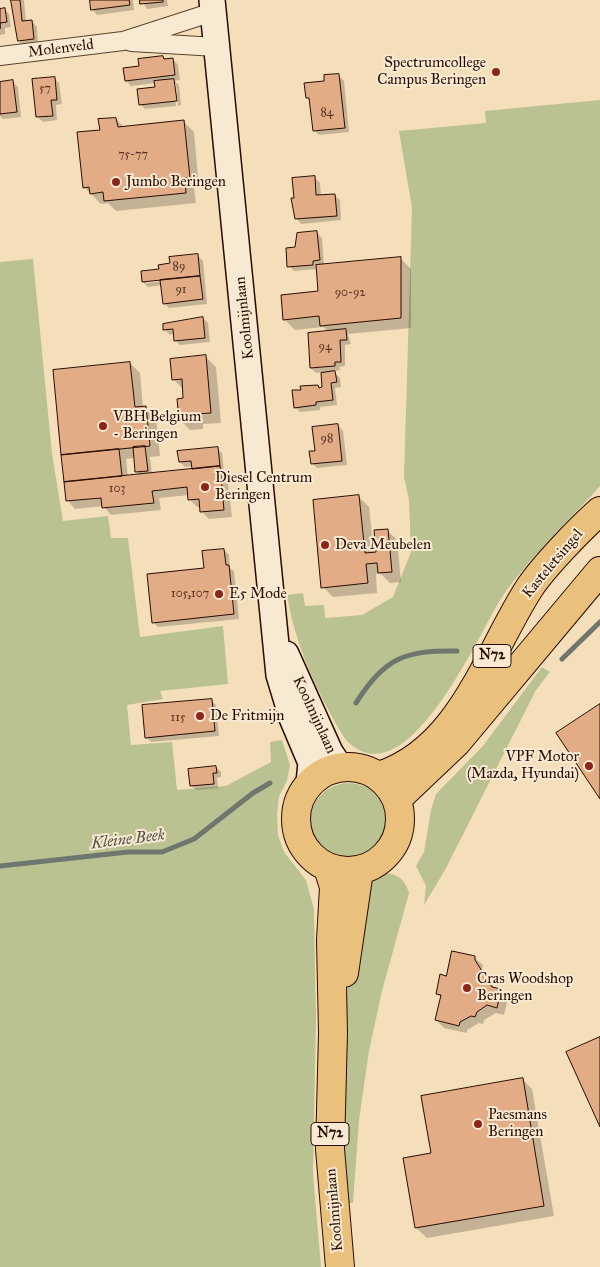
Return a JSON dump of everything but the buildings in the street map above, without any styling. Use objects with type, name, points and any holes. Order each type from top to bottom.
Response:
[{"type":"main road","name":"Kasteletsingel","points":[[379,776],[395,771],[415,758],[443,733],[470,698],[508,622],[532,585],[600,511]]},
{"type":"main road","name":"N72","points":[[397,799],[457,742],[600,571]]},
{"type":"main road","points":[[340,767],[360,768],[379,776],[390,786],[397,799],[401,818],[398,837],[388,854],[375,865],[359,871],[343,872],[328,868],[314,859],[302,846],[296,831],[295,814],[299,798],[309,784],[323,772],[340,767]]},
{"type":"main road","name":"Koolmijnlaan","points":[[328,868],[334,887],[331,940],[333,1033],[330,1149],[340,1267]]},
{"type":"main road","name":"Koolmijnlaan","points":[[333,1033],[359,871]]},
{"type":"street","points":[[123,41],[213,6]]},
{"type":"street","name":"Koolmijnlaan","points":[[213,6],[279,675],[292,718],[311,763],[309,784]]},
{"type":"street","points":[[123,41],[217,48]]},
{"type":"street","name":"Molenveld","points":[[0,56],[123,41]]},
{"type":"street","name":"Koolmijnlaan","points":[[276,635],[330,752],[340,767]]},
{"type":"green space","points":[[600,100],[600,486],[512,583],[502,597],[459,674],[438,705],[416,731],[393,749],[370,754],[347,741],[331,715],[316,686],[304,656],[294,626],[287,595],[303,593],[305,606],[324,605],[325,618],[362,615],[393,597],[411,552],[409,500],[404,477],[412,208],[399,131],[486,123],[485,111]]},
{"type":"green space","points":[[33,259],[52,454],[63,521],[108,516],[111,538],[128,538],[140,637],[223,626],[228,684],[160,691],[163,699],[127,705],[131,745],[172,742],[177,790],[226,786],[271,762],[270,742],[282,740],[290,765],[287,781],[279,796],[277,814],[278,835],[284,852],[306,880],[314,909],[316,1019],[313,1174],[321,1267],[0,1267],[0,262]]},
{"type":"green space","points":[[542,667],[550,672],[536,690],[445,870],[424,905],[426,886],[416,866],[424,852],[431,810],[436,794],[482,747]]},
{"type":"green space","points":[[349,783],[364,786],[376,795],[385,807],[388,822],[385,837],[376,849],[364,858],[349,861],[334,858],[322,849],[313,837],[310,822],[313,807],[322,795],[334,786]]},
{"type":"green space","points":[[381,873],[399,877],[405,883],[409,893],[382,991],[369,1051],[359,1120],[353,1203],[349,1203],[348,1186],[341,1187],[345,1002],[357,925],[369,880]]},
{"type":"waterway","name":"Kleine Beek","points":[[562,659],[600,622]]},
{"type":"waterway","name":"Kleine Beek","points":[[356,703],[376,676],[397,660],[423,652],[457,651]]},
{"type":"waterway","name":"Kleine Beek","points":[[0,866],[128,852],[162,852],[194,839],[253,793],[270,783]]},
{"type":"place","name":"Spectrumcollege Campus Beringen","points":[[496,72]]},
{"type":"place","name":"Jumbo Beringen","points":[[116,182]]},
{"type":"place","name":"VBH Belgium - Beringen","points":[[103,426]]},
{"type":"place","name":"Diesel Centrum Beringen","points":[[205,487]]},
{"type":"place","name":"Deva Meubelen","points":[[325,545]]},
{"type":"place","name":"E5 Mode","points":[[219,594]]},
{"type":"place","name":"De Fritmijn","points":[[200,716]]},
{"type":"place","name":"VPF Motor (Mazda, Hyundai)","points":[[589,766]]},
{"type":"place","name":"Cras Woodshop Beringen","points":[[467,988]]},
{"type":"place","name":"Paesmans Beringen","points":[[478,1124]]}]
